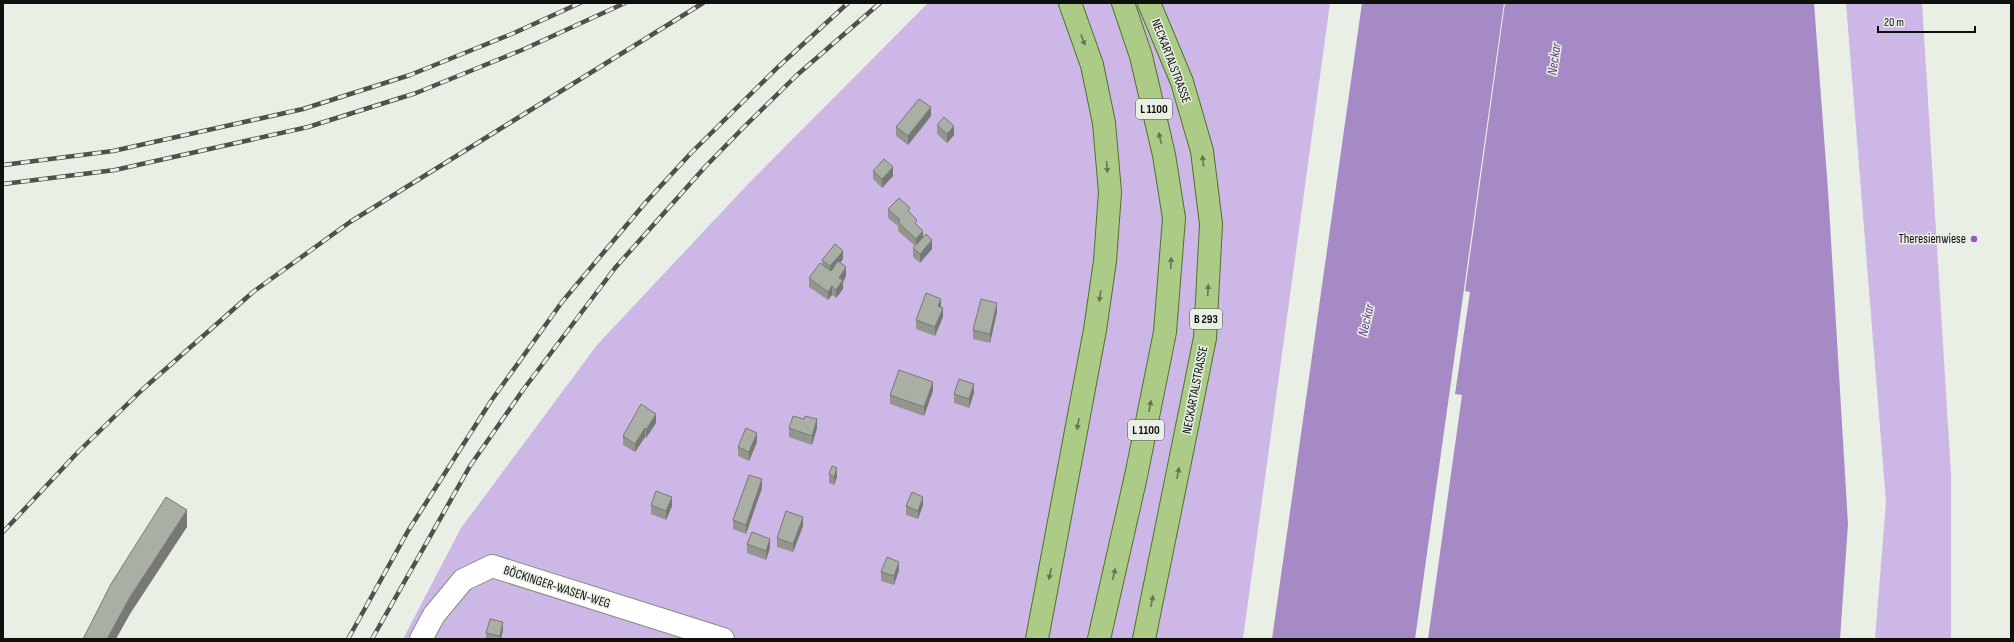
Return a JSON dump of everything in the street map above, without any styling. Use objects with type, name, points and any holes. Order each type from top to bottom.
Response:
[{"type":"main road","points":[[1037,639],[1095,330],[1105,261],[1110,192],[1104,123],[1092,65],[1070,3]]},
{"type":"main road","name":"NECKARTALSTRASSE","points":[[1099,639],[1136,476],[1165,332],[1174,218],[1162,147],[1141,56],[1122,3]]},
{"type":"main road","name":"NECKARTALSTRASSE","points":[[1144,639],[1205,338],[1211,224],[1202,151],[1182,82],[1149,3]]},
{"type":"lane","name":"BÖCKINGER-WASEN-WEG","points":[[421,639],[434,615],[463,580],[492,566],[723,639]]},
{"type":"shaded area","points":[[928,3],[1330,3],[1243,639],[403,639],[461,528],[597,345],[749,183]]},
{"type":"shaded area","points":[[1846,3],[1922,3],[1951,474],[1951,639],[1875,639],[1886,502]]},
{"type":"water","name":"Neckar","points":[[1362,3],[1504,3],[1415,639],[1272,639]]},
{"type":"water","name":"Neckar","points":[[1505,3],[1814,3],[1828,190],[1848,524],[1840,639],[1428,639],[1462,395],[1455,394],[1470,292],[1465,291]]},
{"type":"building","points":[[919,99],[931,107],[908,136],[896,127]]},
{"type":"building","points":[[944,117],[954,126],[947,134],[937,125]]},
{"type":"building","points":[[884,159],[893,167],[882,179],[873,171]]},
{"type":"building","points":[[899,198],[910,208],[908,211],[917,220],[915,223],[923,231],[916,239],[898,222],[900,220],[888,209]]},
{"type":"building","points":[[926,234],[932,240],[920,254],[913,248]]},
{"type":"building","points":[[835,244],[843,251],[830,266],[822,260]]},
{"type":"building","points":[[838,261],[846,267],[839,278],[843,280],[836,290],[832,286],[828,292],[809,278],[820,263],[831,271]]},
{"type":"building","points":[[926,293],[941,299],[938,306],[943,308],[935,327],[916,320]]},
{"type":"building","points":[[981,299],[997,303],[990,334],[973,330]]},
{"type":"building","points":[[899,370],[933,382],[924,407],[890,395]]},
{"type":"building","points":[[959,379],[974,384],[969,399],[954,394]]},
{"type":"building","points":[[641,404],[656,414],[635,444],[623,436]]},
{"type":"building","points":[[793,416],[804,419],[805,416],[817,419],[812,436],[789,428]]},
{"type":"building","points":[[746,428],[757,433],[749,452],[738,447]]},
{"type":"building","points":[[832,466],[837,468],[834,477],[829,474]]},
{"type":"building","points":[[749,475],[762,479],[746,525],[733,520]]},
{"type":"building","points":[[656,491],[672,497],[666,511],[651,505]]},
{"type":"building","points":[[912,492],[923,497],[918,511],[906,506]]},
{"type":"building","points":[[166,497],[187,510],[130,597],[107,639],[83,639],[111,584]]},
{"type":"building","points":[[786,511],[803,517],[793,544],[777,538]]},
{"type":"building","points":[[752,532],[770,539],[766,551],[747,544]]},
{"type":"building","points":[[887,557],[899,562],[894,576],[881,572]]},
{"type":"building","points":[[490,619],[503,622],[500,636],[486,633]]},
{"type":"railway","points":[[3,165],[113,151],[303,109],[410,75],[514,33],[580,3]]},
{"type":"railway","points":[[3,184],[115,170],[308,127],[416,93],[522,50],[625,3]]},
{"type":"railway","points":[[3,532],[79,451],[143,389],[253,292],[350,222],[703,3]]},
{"type":"railway","points":[[348,639],[408,531],[491,401],[562,302],[646,202],[691,153],[778,67],[848,3]]},
{"type":"railway","points":[[372,639],[470,466],[523,390],[615,268],[705,167],[743,128],[797,75],[880,3]]},
{"type":"place","name":"Theresienwiese","points":[[1974,239]]}]
